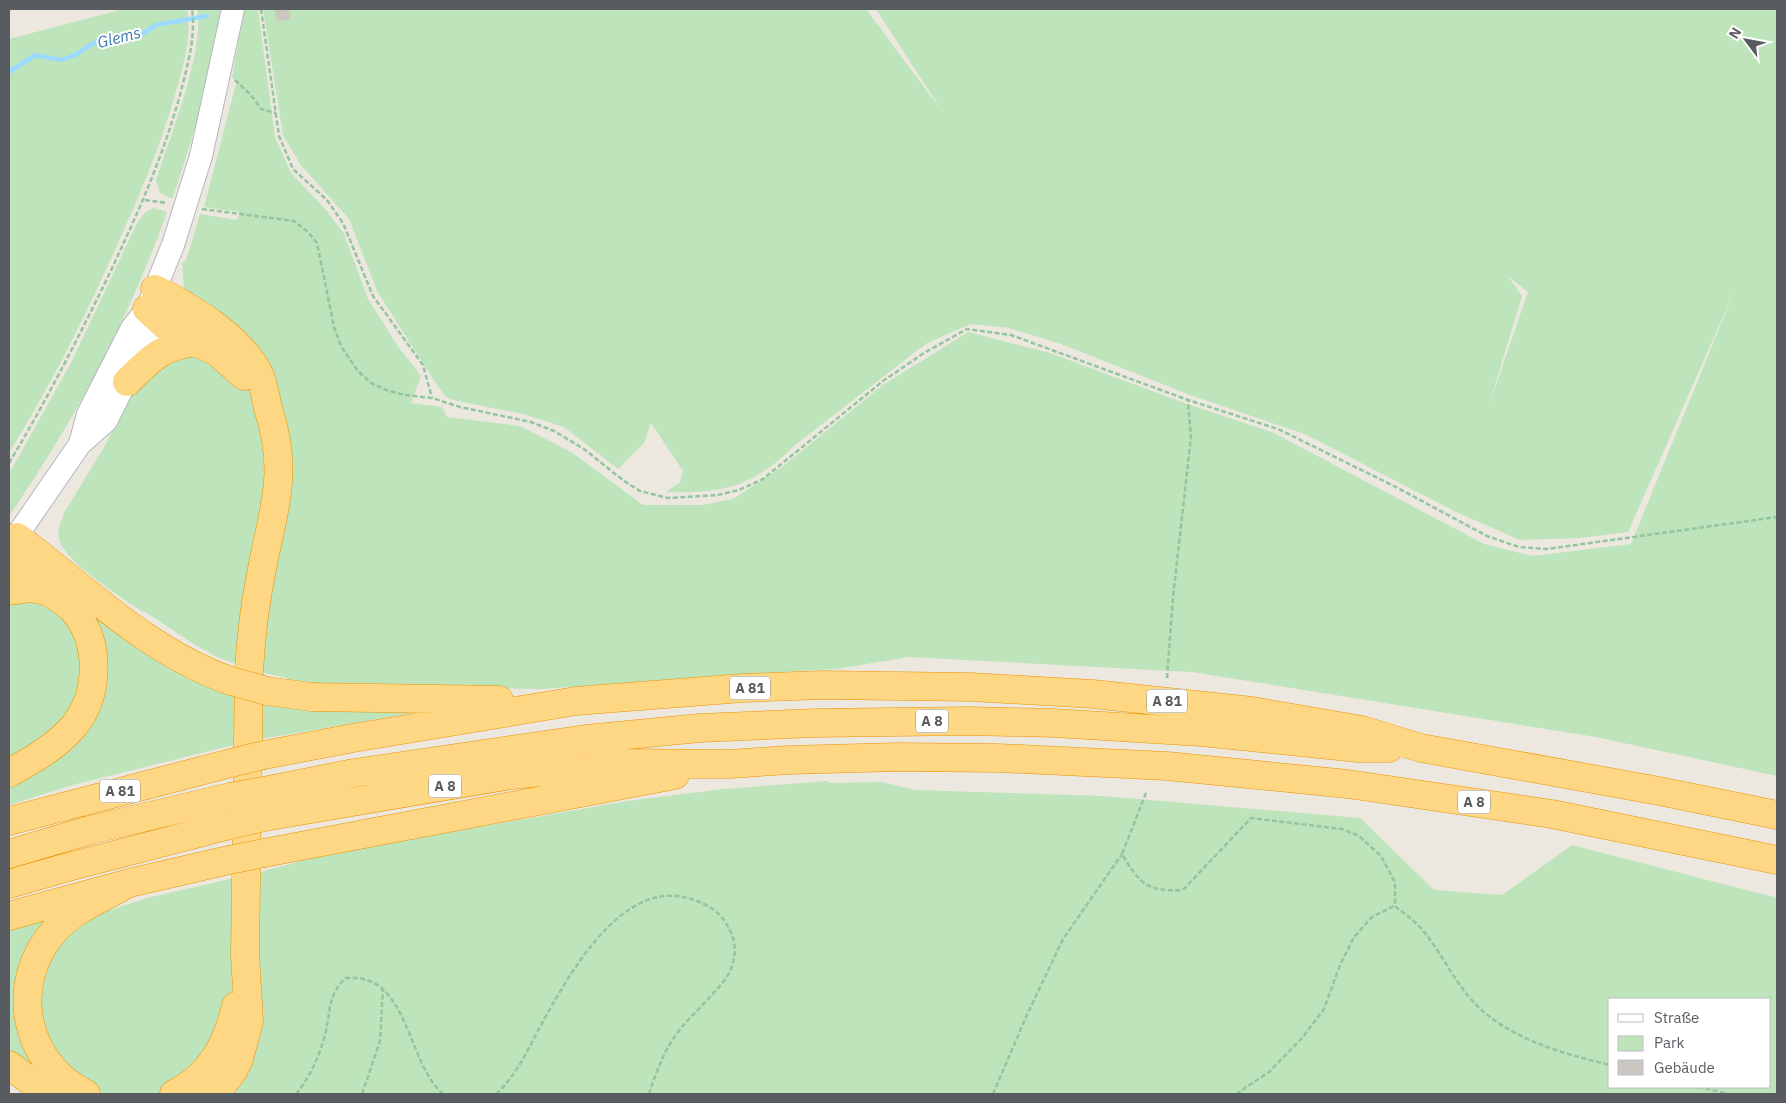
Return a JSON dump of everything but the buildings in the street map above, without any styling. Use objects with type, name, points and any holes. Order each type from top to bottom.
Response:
[{"type":"highway","points":[[151,299],[168,329],[198,342],[230,362],[242,373],[268,407]]},
{"type":"highway","points":[[151,299],[202,319],[234,342],[258,372],[277,439],[280,475],[251,630],[247,715],[245,955],[250,1009],[247,1034],[233,1071],[215,1094]]},
{"type":"highway","points":[[127,382],[149,359],[164,350],[198,342]]},
{"type":"highway","points":[[9,773],[50,748],[80,718],[92,686],[94,666],[87,632],[75,612],[22,571],[11,548]]},
{"type":"highway","points":[[11,548],[113,613],[178,658],[231,681],[267,691],[312,697],[576,701]]},
{"type":"highway","points":[[9,591],[31,588],[51,592]]},
{"type":"highway","name":"A 81","points":[[9,821],[231,762],[363,736],[576,701],[742,688],[824,685],[1016,689],[1093,694],[1236,708],[1362,730],[1421,748]]},
{"type":"highway","name":"A 8","points":[[9,884],[230,825],[264,804],[354,773],[586,739],[709,728],[815,723],[970,721],[1054,723],[1200,732],[1358,748],[1421,748],[1659,791],[1777,815]]},
{"type":"highway","name":"A 8","points":[[9,854],[90,830],[230,797],[264,804],[627,763],[730,764],[788,760],[898,757],[989,758],[1205,769],[1348,784],[1503,806],[1646,832],[1777,860]]},
{"type":"highway","points":[[9,916],[129,883],[230,860],[730,764]]},
{"type":"highway","points":[[86,1094],[58,1076],[42,1055],[27,1016],[27,986],[38,954],[55,930],[70,917],[129,883]]},
{"type":"highway","points":[[174,1094],[195,1082],[205,1072],[225,1042],[236,1006],[245,955]]},
{"type":"highway","points":[[9,1065],[48,1094]]},
{"type":"main road","points":[[80,444],[88,414],[132,328],[151,299],[173,245],[197,172],[216,94],[233,9]]},
{"type":"main road","points":[[11,548],[80,444],[106,421],[127,382],[150,331],[151,299]]},
{"type":"path","points":[[261,9],[279,136],[293,169],[327,200],[343,223],[373,296],[423,365],[432,398]]},
{"type":"path","points":[[9,463],[67,361],[145,200],[176,110],[191,51],[194,25],[192,10]]},
{"type":"path","points":[[233,79],[251,95],[261,108],[276,113]]},
{"type":"path","points":[[145,200],[173,204]]},
{"type":"path","points":[[201,209],[294,221],[308,232],[317,243],[334,327],[347,358],[371,382],[386,390],[432,398],[460,407],[531,422],[554,431],[584,450],[640,491],[668,498],[718,495],[739,490],[763,479],[883,380],[924,353],[967,329],[1011,334],[1188,400],[1278,429],[1394,486],[1488,536],[1519,547],[1547,550],[1777,517]]},
{"type":"path","points":[[1167,678],[1173,597],[1190,437],[1188,400]]},
{"type":"path","points":[[993,1094],[1026,1017],[1064,939],[1122,854],[1146,793]]},
{"type":"path","points":[[1122,854],[1139,881],[1163,891],[1183,890],[1251,818],[1342,829],[1359,836],[1381,856],[1394,882],[1395,906],[1417,924],[1471,999],[1504,1026],[1557,1052],[1608,1065]]},
{"type":"path","points":[[496,1094],[518,1069],[567,981],[612,922],[639,903],[667,895],[685,897],[717,910],[731,930],[736,950],[730,970],[681,1029],[662,1056],[649,1094]]},
{"type":"path","points":[[1236,1094],[1270,1072],[1302,1038],[1324,1009],[1340,965],[1354,937],[1372,917],[1395,906]]},
{"type":"path","points":[[296,1094],[305,1083],[316,1060],[325,1035],[332,996],[338,985],[346,978],[357,977],[371,980],[383,989],[405,1020],[426,1073],[442,1094]]},
{"type":"path","points":[[362,1094],[380,1041],[383,989]]},
{"type":"path","points":[[1702,1088],[1729,1094]]},
{"type":"green space","points":[[124,9],[187,9],[188,41],[181,74],[153,160],[118,244],[86,313],[9,453],[9,39]]},
{"type":"green space","points":[[197,9],[222,9],[201,105],[188,153],[172,199],[160,193],[156,181],[191,71],[196,48]]},
{"type":"green space","points":[[244,9],[258,9],[275,137],[291,173],[327,211],[344,234],[368,299],[397,345],[421,376],[411,403],[442,407],[447,417],[520,426],[571,452],[643,505],[703,505],[733,499],[782,467],[883,385],[968,332],[1050,353],[1176,400],[1274,433],[1484,544],[1532,556],[1631,544],[1737,285],[1628,532],[1581,538],[1520,540],[1454,511],[1307,435],[1190,395],[1061,344],[1009,328],[971,324],[927,343],[795,445],[766,470],[736,485],[721,489],[666,492],[680,482],[683,471],[651,423],[644,443],[618,469],[564,427],[523,414],[457,401],[448,398],[441,391],[378,293],[349,219],[300,164],[283,135],[263,9],[866,9],[944,114],[876,9],[1777,9],[1777,776],[1596,737],[1192,672],[909,657],[836,669],[543,689],[353,686],[287,681],[287,678],[260,672],[287,434],[184,290],[182,262],[185,262],[200,214],[237,220],[240,212],[204,207],[237,80],[232,78]],"holes":[[[1508,276],[1528,292],[1488,408],[1522,296]]]},
{"type":"green space","points":[[154,208],[167,212],[152,252],[117,330],[78,407],[9,516],[9,474],[72,361],[138,221],[146,212]]},
{"type":"green space","points":[[188,351],[246,385],[253,395],[270,462],[238,665],[215,656],[194,644],[109,589],[71,558],[59,539],[59,529],[64,513],[103,449],[142,376]]},
{"type":"green space","points":[[9,598],[51,600],[85,645],[76,709],[9,765]]},
{"type":"green space","points":[[92,605],[237,695],[234,745],[76,784],[9,805],[9,783],[77,731]]},
{"type":"green space","points":[[260,701],[413,710],[413,713],[261,739]]},
{"type":"green space","points":[[828,781],[829,783],[881,782],[916,790],[1103,796],[1360,818],[1434,890],[1502,895],[1572,845],[1777,898],[1777,1094],[223,1094],[263,1020],[258,989],[260,873],[331,853],[627,801],[723,789]]},
{"type":"green space","points":[[234,878],[235,937],[233,984],[231,1006],[220,1038],[202,1058],[165,1092],[157,1094],[105,1094],[98,1092],[47,1048],[35,1014],[50,949],[91,916],[147,898]]},
{"type":"green space","points":[[57,917],[38,940],[45,1075],[9,1055],[9,930]]},
{"type":"waterway","name":"Glems","points":[[9,72],[35,55],[61,60],[75,55],[99,40],[139,36],[156,25],[207,16]]}]
